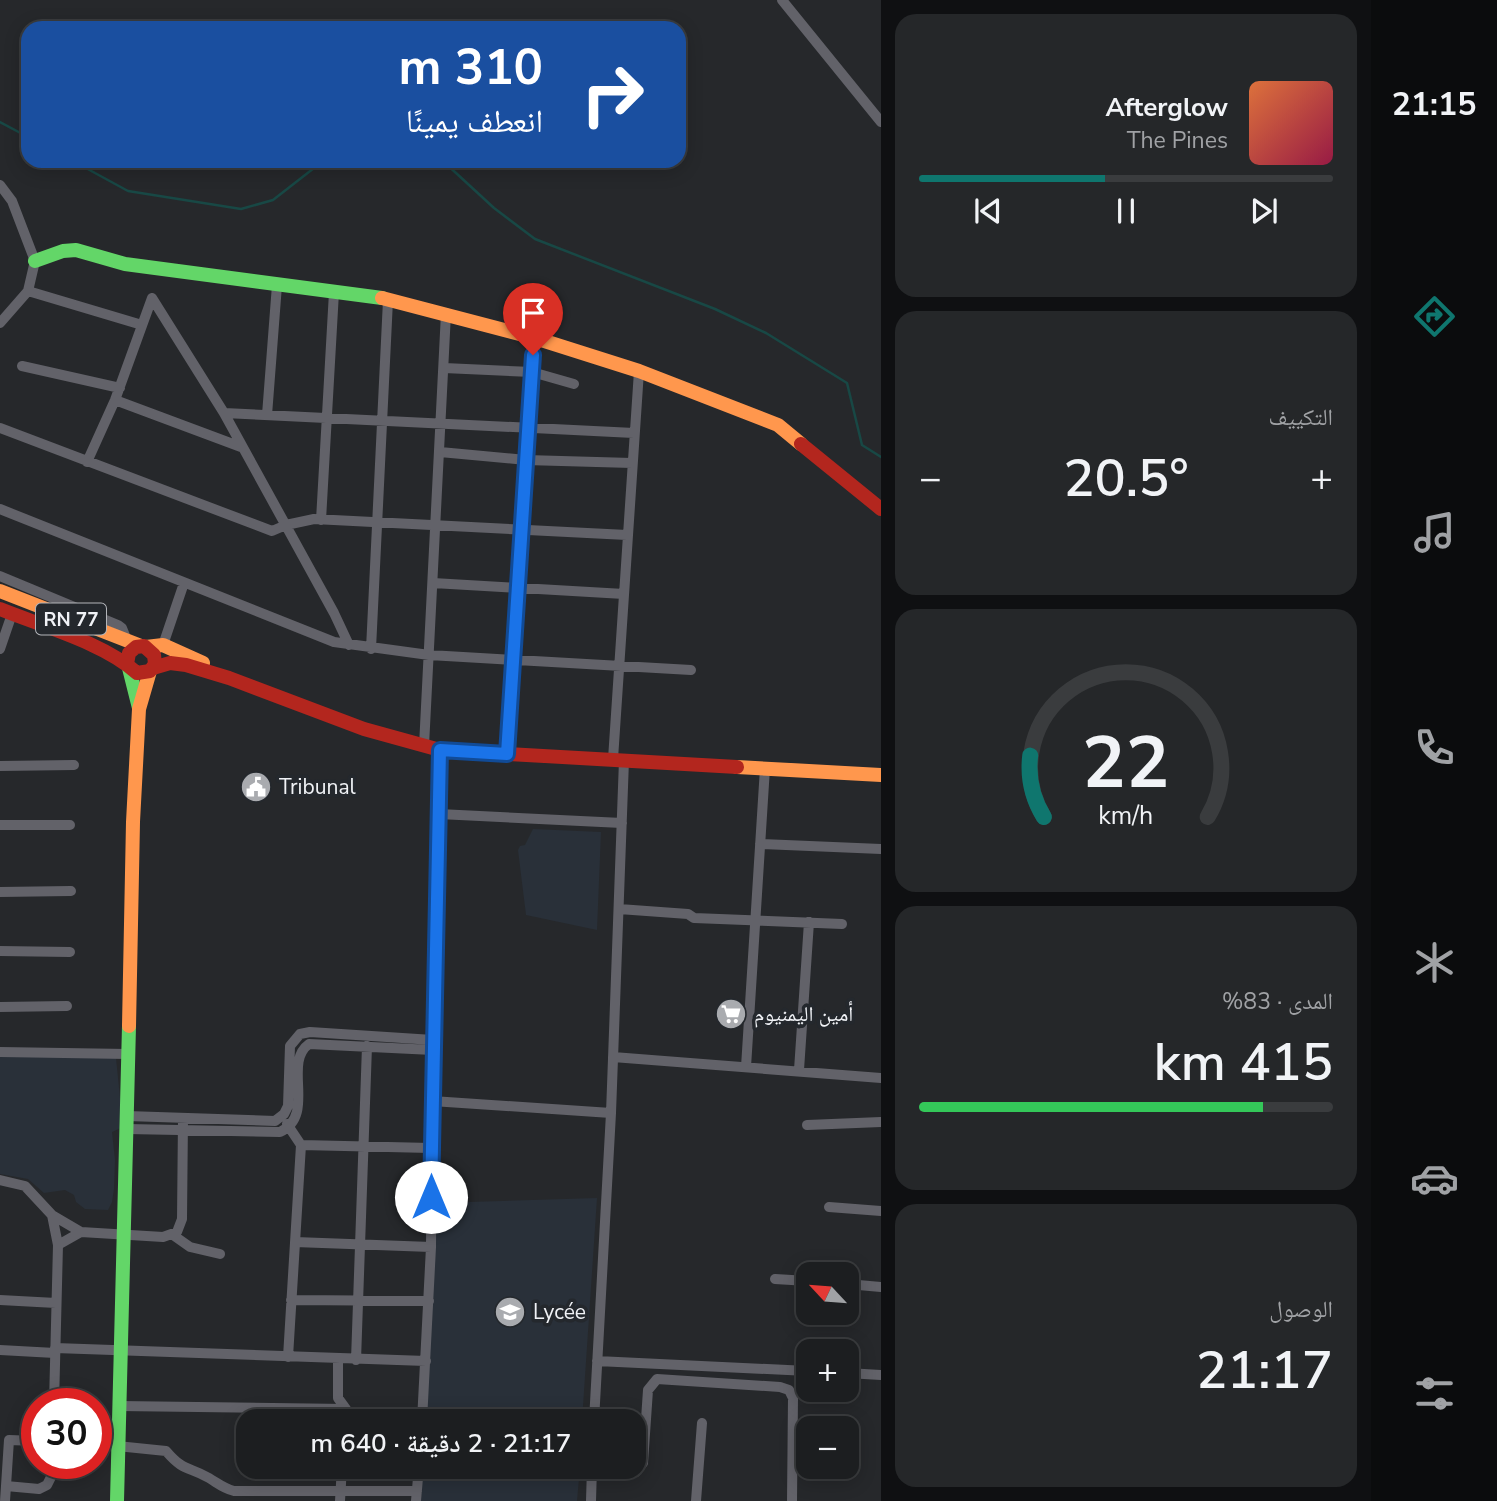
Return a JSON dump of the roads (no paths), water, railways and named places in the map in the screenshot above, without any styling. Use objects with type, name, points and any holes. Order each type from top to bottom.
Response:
[{"type":"main road","points":[[35,261],[63,251],[76,250],[125,264],[388,300],[535,338],[639,371],[778,425],[881,509]]},
{"type":"main road","name":"RN 77","points":[[0,591],[143,646],[163,645],[190,656],[229,678]]},
{"type":"main road","name":"RN 77","points":[[5,617],[92,646],[128,666]]},
{"type":"main road","points":[[117,1501],[133,822],[139,709],[154,655],[143,646],[130,650],[127,659],[139,709]]},
{"type":"main road","name":"RN 77","points":[[151,669],[175,663],[229,678],[364,729],[440,750],[881,775]]},
{"type":"main road","points":[[128,666],[141,674],[151,669]]},
{"type":"street","points":[[782,0],[881,122]]},
{"type":"street","points":[[0,185],[12,201],[35,261],[29,291],[0,323]]},
{"type":"street","points":[[267,415],[277,285]]},
{"type":"street","points":[[29,291],[142,325]]},
{"type":"street","points":[[321,520],[334,292]]},
{"type":"street","points":[[87,462],[120,388],[152,298],[224,413],[349,645]]},
{"type":"street","points":[[371,649],[380,421],[388,300]]},
{"type":"street","points":[[425,747],[446,313]]},
{"type":"street","points":[[507,754],[535,338]]},
{"type":"street","points":[[22,366],[120,388]]},
{"type":"street","points":[[444,368],[532,372],[574,384]]},
{"type":"street","points":[[595,1409],[611,1113],[622,823],[619,666],[639,371]]},
{"type":"street","points":[[115,400],[241,447]]},
{"type":"street","points":[[224,413],[634,433]]},
{"type":"street","points":[[0,428],[272,531],[286,525],[321,520],[628,535]]},
{"type":"street","points":[[440,452],[526,460],[632,463]]},
{"type":"street","points":[[0,509],[334,642],[371,649],[429,654],[691,670]]},
{"type":"street","points":[[0,576],[118,625],[125,638]]},
{"type":"street","points":[[163,645],[184,583]]},
{"type":"street","points":[[433,583],[624,594]]},
{"type":"street","points":[[0,649],[5,617]]},
{"type":"street","points":[[423,1409],[431,1247],[440,750]]},
{"type":"street","points":[[0,766],[74,765]]},
{"type":"street","points":[[746,1067],[765,768]]},
{"type":"street","points":[[439,814],[622,823]]},
{"type":"street","points":[[0,825],[70,825]]},
{"type":"street","points":[[761,844],[881,849]]},
{"type":"street","points":[[0,892],[71,891]]},
{"type":"street","points":[[619,909],[688,914],[694,918],[842,924]]},
{"type":"street","points":[[799,1070],[809,922]]},
{"type":"street","points":[[0,951],[70,952]]},
{"type":"street","points":[[0,1007],[66,1006]]},
{"type":"street","points":[[127,1123],[183,1118],[268,1122],[281,1118],[288,1106],[290,1046],[300,1034],[310,1032],[433,1045]]},
{"type":"street","points":[[127,1123],[183,1131],[272,1133],[290,1127],[297,1114],[300,1055],[305,1046],[314,1042],[366,1046],[433,1045]]},
{"type":"street","points":[[356,1360],[365,1145],[366,1046]]},
{"type":"street","points":[[0,1052],[128,1054]]},
{"type":"street","points":[[613,1057],[881,1078]]},
{"type":"street","points":[[432,1101],[611,1113]]},
{"type":"street","points":[[0,1180],[24,1186],[52,1215],[81,1232],[163,1237],[173,1235],[182,1223],[183,1118]]},
{"type":"street","points":[[281,1118],[301,1144],[288,1357]]},
{"type":"street","points":[[807,1125],[881,1122]]},
{"type":"street","points":[[301,1144],[431,1148]]},
{"type":"street","points":[[829,1207],[881,1210]]},
{"type":"street","points":[[52,1215],[58,1245],[54,1388]]},
{"type":"street","points":[[58,1245],[81,1232]]},
{"type":"street","points":[[173,1235],[190,1247],[220,1254]]},
{"type":"street","points":[[295,1242],[431,1247]]},
{"type":"street","points":[[775,1279],[796,1280]]},
{"type":"street","points":[[859,1285],[881,1287]]},
{"type":"street","points":[[0,1300],[56,1303]]},
{"type":"street","points":[[291,1300],[429,1301]]},
{"type":"street","points":[[0,1350],[122,1351],[426,1361]]},
{"type":"street","points":[[338,1359],[338,1398],[346,1409]]},
{"type":"street","points":[[597,1361],[796,1370]]},
{"type":"street","points":[[859,1374],[881,1375]]},
{"type":"street","points":[[646,1419],[648,1390],[657,1379],[780,1387],[789,1390],[793,1398],[792,1501]]},
{"type":"street","points":[[119,1406],[346,1409]]},
{"type":"street","points":[[696,1501],[702,1423]]},
{"type":"street","points":[[5,1439],[5,1501]]},
{"type":"street","points":[[117,1446],[166,1451],[180,1467],[211,1479],[220,1488],[341,1490],[417,1496]]},
{"type":"street","points":[[6,1486],[39,1489],[47,1485],[50,1479]]},
{"type":"street","points":[[340,1501],[341,1479]]},
{"type":"street","points":[[591,1501],[592,1479]]},
{"type":"waterway","points":[[0,122],[21,133]]},
{"type":"waterway","points":[[86,168],[128,191],[241,209],[273,200],[314,168]]},
{"type":"waterway","points":[[451,168],[494,208],[535,239],[715,309],[766,333],[847,383],[862,445],[881,457]]},
{"type":"place","name":"Tribunal","points":[[256,787]]},
{"type":"place","name":"أمين اليمنيوم","points":[[731,1014]]},
{"type":"place","name":"Lycée","points":[[510,1312]]}]
